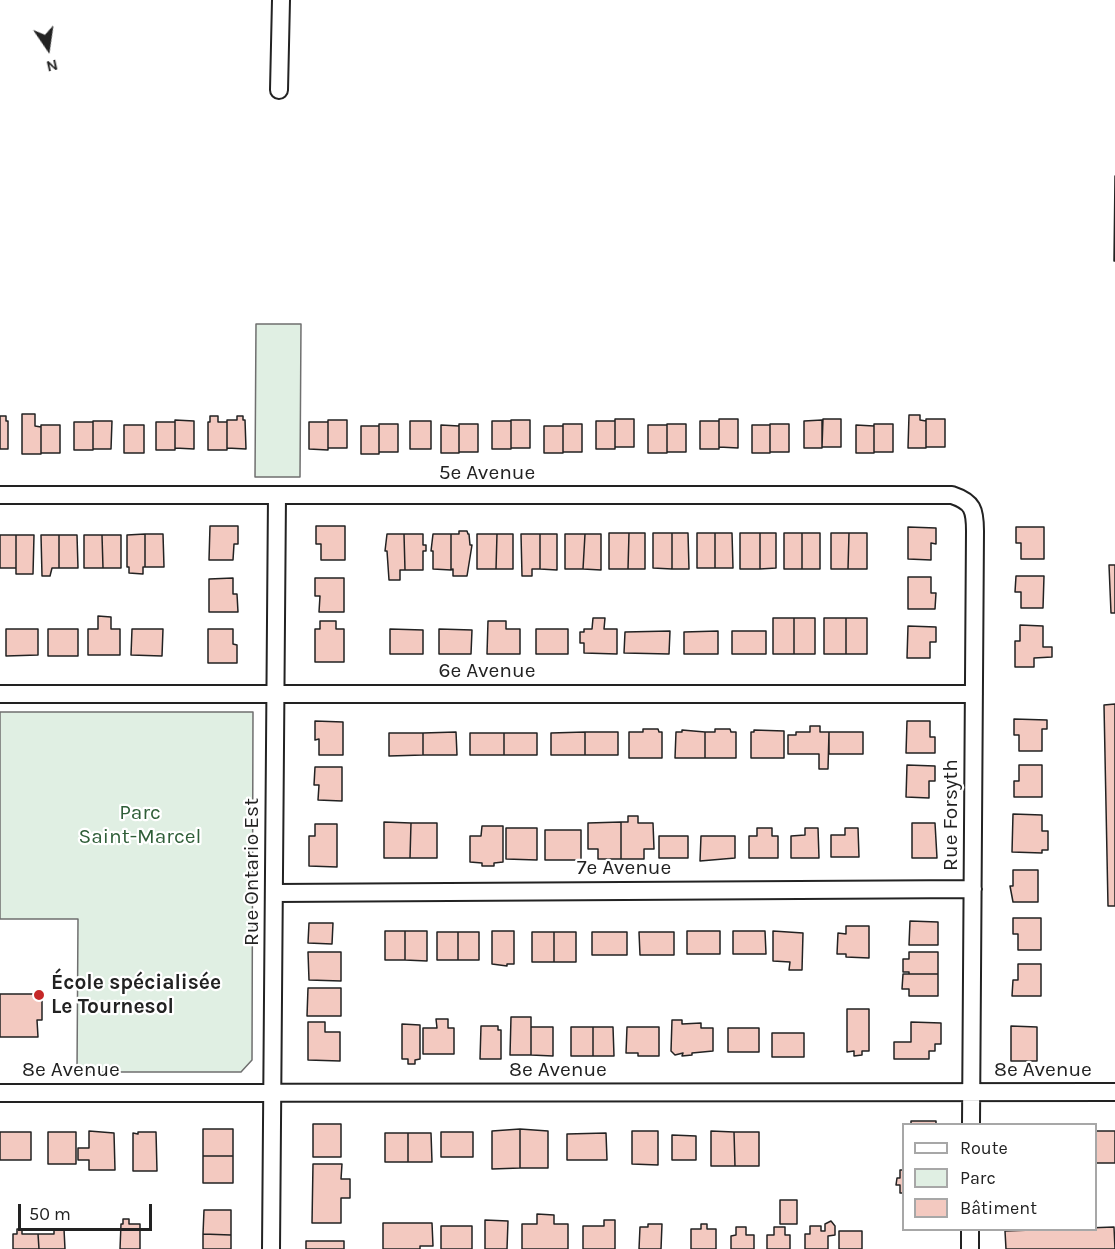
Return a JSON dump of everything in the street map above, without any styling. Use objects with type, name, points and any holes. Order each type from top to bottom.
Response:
[{"type":"street","points":[[279,90],[280,0]]},
{"type":"street","name":"5e Avenue","points":[[0,495],[952,495],[964,499],[971,506]]},
{"type":"street","name":"Rue Ontario Est","points":[[271,1249],[277,495]]},
{"type":"street","name":"Rue Forsyth","points":[[971,506],[975,517],[971,1123]]},
{"type":"street","name":"6e Avenue","points":[[0,694],[974,694]]},
{"type":"street","name":"7e Avenue","points":[[275,892],[973,889]]},
{"type":"street","name":"8e Avenue","points":[[0,1093],[1115,1092]]},
{"type":"street","points":[[970,1231],[970,1249]]},
{"type":"green space","points":[[256,324],[301,324],[300,477],[255,477]]},
{"type":"green space","name":"Parc Saint-Marcel","points":[[0,712],[253,712],[252,1060],[241,1072],[77,1072],[78,919],[0,919]]},
{"type":"building","points":[[1115,176],[1115,261],[1114,261]]},
{"type":"building","points":[[22,414],[35,414],[35,426],[41,427],[41,454],[22,454]]},
{"type":"building","points":[[909,415],[920,415],[920,420],[926,421],[926,448],[908,448]]},
{"type":"building","points":[[0,416],[6,416],[6,421],[8,421],[8,449],[0,449]]},
{"type":"building","points":[[210,416],[218,416],[218,422],[227,422],[227,450],[208,450]]},
{"type":"building","points":[[237,416],[243,416],[245,420],[246,449],[227,448],[227,420],[237,420]]},
{"type":"building","points":[[615,419],[634,419],[634,447],[615,447]]},
{"type":"building","points":[[719,419],[738,419],[738,448],[719,447]]},
{"type":"building","points":[[823,419],[841,419],[841,447],[822,447]]},
{"type":"building","points":[[926,419],[945,419],[945,447],[926,447]]},
{"type":"building","points":[[175,420],[194,421],[194,449],[175,448]]},
{"type":"building","points":[[328,420],[347,420],[347,448],[328,448]]},
{"type":"building","points":[[511,420],[530,420],[530,448],[511,448]]},
{"type":"building","points":[[822,420],[822,448],[804,448],[804,421]]},
{"type":"building","points":[[93,421],[112,421],[111,449],[93,449]]},
{"type":"building","points":[[410,421],[431,421],[431,449],[410,449]]},
{"type":"building","points":[[492,421],[511,421],[511,449],[492,449]]},
{"type":"building","points":[[596,421],[615,421],[615,449],[596,449]]},
{"type":"building","points":[[700,421],[719,421],[719,449],[700,449]]},
{"type":"building","points":[[74,422],[93,422],[93,450],[74,450]]},
{"type":"building","points":[[156,422],[175,422],[175,450],[156,450]]},
{"type":"building","points":[[309,422],[328,422],[328,450],[309,449]]},
{"type":"building","points":[[379,424],[398,424],[398,452],[379,452]]},
{"type":"building","points":[[459,424],[478,424],[478,452],[459,452]]},
{"type":"building","points":[[563,424],[582,424],[582,452],[563,452]]},
{"type":"building","points":[[667,424],[686,424],[686,452],[667,452]]},
{"type":"building","points":[[770,424],[789,424],[789,452],[770,452]]},
{"type":"building","points":[[874,424],[893,424],[893,452],[874,452]]},
{"type":"building","points":[[41,425],[60,425],[60,453],[41,453]]},
{"type":"building","points":[[124,425],[144,425],[144,453],[124,453]]},
{"type":"building","points":[[441,425],[459,426],[459,453],[441,453]]},
{"type":"building","points":[[648,425],[667,425],[667,453],[648,453]]},
{"type":"building","points":[[752,425],[770,425],[770,453],[752,453]]},
{"type":"building","points":[[856,425],[874,426],[874,453],[856,453]]},
{"type":"building","points":[[361,426],[379,426],[379,454],[361,454]]},
{"type":"building","points":[[544,426],[563,426],[563,453],[544,453]]},
{"type":"building","points":[[210,526],[238,526],[238,544],[234,544],[233,560],[209,560]]},
{"type":"building","points":[[316,526],[345,526],[345,560],[321,560],[321,544],[316,544]]},
{"type":"building","points":[[908,527],[936,528],[936,544],[931,543],[931,560],[908,559]]},
{"type":"building","points":[[1016,527],[1044,527],[1044,559],[1021,559],[1021,543],[1016,543]]},
{"type":"building","points":[[459,531],[467,531],[470,545],[472,545],[467,576],[453,576],[453,569],[451,570],[451,534],[459,534]]},
{"type":"building","points":[[609,533],[629,533],[628,569],[609,569]]},
{"type":"building","points":[[629,533],[645,533],[645,569],[628,569]]},
{"type":"building","points":[[653,533],[672,533],[672,569],[653,568]]},
{"type":"building","points":[[672,533],[688,533],[689,569],[672,569]]},
{"type":"building","points":[[697,533],[715,533],[715,568],[697,568]]},
{"type":"building","points":[[715,533],[732,533],[733,568],[715,568]]},
{"type":"building","points":[[740,533],[760,533],[760,569],[740,569]]},
{"type":"building","points":[[760,533],[776,533],[776,568],[760,569]]},
{"type":"building","points":[[784,533],[802,533],[802,569],[784,569]]},
{"type":"building","points":[[802,533],[820,533],[820,569],[802,569]]},
{"type":"building","points":[[831,533],[849,533],[848,569],[831,569]]},
{"type":"building","points":[[849,533],[867,533],[867,569],[848,569]]},
{"type":"building","points":[[145,534],[143,574],[129,573],[127,535]]},
{"type":"building","points":[[145,534],[163,534],[164,567],[145,567]]},
{"type":"building","points":[[387,534],[404,534],[405,570],[400,570],[400,580],[389,580],[387,551],[385,551]]},
{"type":"building","points":[[404,534],[423,534],[423,545],[426,545],[426,551],[423,551],[423,570],[405,570]]},
{"type":"building","points":[[433,534],[451,534],[451,570],[433,569],[433,551],[431,551]]},
{"type":"building","points":[[477,534],[497,534],[496,569],[477,569]]},
{"type":"building","points":[[497,534],[513,534],[513,569],[496,569]]},
{"type":"building","points":[[521,534],[540,534],[540,569],[532,569],[532,576],[522,576]]},
{"type":"building","points":[[540,534],[557,534],[557,570],[540,569]]},
{"type":"building","points":[[565,534],[585,534],[583,569],[565,569]]},
{"type":"building","points":[[585,534],[601,534],[601,570],[583,569]]},
{"type":"building","points":[[0,535],[16,535],[16,568],[0,568]]},
{"type":"building","points":[[16,535],[34,535],[33,574],[16,574]]},
{"type":"building","points":[[41,535],[59,535],[59,568],[52,568],[50,576],[42,576]]},
{"type":"building","points":[[59,535],[77,535],[78,568],[59,568]]},
{"type":"building","points":[[84,535],[102,535],[103,568],[84,568]]},
{"type":"building","points":[[102,535],[121,535],[121,568],[103,568]]},
{"type":"building","points":[[1109,565],[1115,565],[1115,613],[1111,613]]},
{"type":"building","points":[[1016,576],[1044,576],[1043,608],[1021,608],[1021,592],[1015,592]]},
{"type":"building","points":[[908,577],[931,577],[931,593],[936,593],[935,609],[908,609]]},
{"type":"building","points":[[233,578],[233,594],[237,594],[238,612],[209,612],[209,579]]},
{"type":"building","points":[[315,578],[344,578],[344,612],[319,612],[320,596],[315,596]]},
{"type":"building","points":[[98,616],[111,617],[111,629],[120,629],[120,655],[88,655],[88,629],[98,629]]},
{"type":"building","points":[[593,618],[605,618],[604,629],[617,629],[617,654],[584,653],[584,643],[580,643],[580,632],[584,632],[584,629],[592,629]]},
{"type":"building","points":[[773,618],[794,618],[794,654],[773,654]]},
{"type":"building","points":[[794,618],[815,618],[815,654],[794,654]]},
{"type":"building","points":[[824,618],[846,618],[846,654],[824,654]]},
{"type":"building","points":[[846,618],[867,618],[867,654],[846,654]]},
{"type":"building","points":[[320,621],[336,621],[336,629],[344,629],[344,662],[315,662],[315,629],[320,629]]},
{"type":"building","points":[[488,621],[506,621],[506,629],[520,629],[520,654],[487,654]]},
{"type":"building","points":[[1020,625],[1043,626],[1043,647],[1052,647],[1052,657],[1034,658],[1034,667],[1015,667],[1015,641],[1020,641]]},
{"type":"building","points":[[908,626],[936,627],[936,642],[930,642],[930,658],[907,658]]},
{"type":"building","points":[[6,629],[38,629],[38,655],[6,656]]},
{"type":"building","points":[[48,629],[78,629],[78,656],[48,656]]},
{"type":"building","points":[[132,629],[163,629],[162,656],[131,655]]},
{"type":"building","points":[[208,629],[233,629],[233,644],[237,645],[237,663],[208,663]]},
{"type":"building","points":[[390,629],[423,630],[423,654],[390,654]]},
{"type":"building","points":[[439,629],[472,630],[471,654],[439,654]]},
{"type":"building","points":[[536,629],[568,629],[568,654],[536,654]]},
{"type":"building","points":[[670,631],[669,654],[624,653],[625,632]]},
{"type":"building","points":[[718,631],[718,654],[684,654],[684,632]]},
{"type":"building","points":[[732,631],[766,631],[766,654],[732,654]]},
{"type":"building","points":[[1115,704],[1115,906],[1108,906],[1104,705]]},
{"type":"building","points":[[1014,719],[1047,720],[1047,729],[1042,729],[1042,751],[1019,751],[1019,735],[1014,735]]},
{"type":"building","points":[[315,721],[343,722],[343,755],[319,755],[319,739],[315,740]]},
{"type":"building","points":[[907,721],[930,721],[930,737],[935,737],[935,753],[906,753]]},
{"type":"building","points":[[810,726],[820,726],[820,732],[829,732],[828,769],[819,769],[819,754],[788,754],[788,735],[796,735],[796,732],[810,732]]},
{"type":"building","points":[[643,729],[658,729],[662,732],[662,758],[629,758],[629,732],[643,732]]},
{"type":"building","points":[[715,729],[730,729],[731,732],[736,732],[736,758],[705,758],[705,732],[715,732]]},
{"type":"building","points":[[682,730],[705,732],[705,758],[675,758],[676,732],[682,732]]},
{"type":"building","points":[[754,730],[784,731],[784,758],[751,758],[751,732]]},
{"type":"building","points":[[456,732],[457,755],[423,755],[423,733]]},
{"type":"building","points":[[585,732],[585,755],[551,755],[551,733]]},
{"type":"building","points":[[585,732],[618,732],[618,755],[585,755]]},
{"type":"building","points":[[829,732],[863,732],[863,754],[829,754]]},
{"type":"building","points":[[389,733],[423,733],[423,755],[389,756]]},
{"type":"building","points":[[470,733],[504,733],[504,755],[470,755]]},
{"type":"building","points":[[504,733],[537,733],[537,755],[504,755]]},
{"type":"building","points":[[907,765],[935,766],[935,781],[929,781],[929,798],[906,797]]},
{"type":"building","points":[[1019,765],[1042,765],[1042,797],[1014,797],[1014,781],[1019,781]]},
{"type":"building","points":[[315,767],[342,767],[342,801],[318,800],[319,785],[314,785]]},
{"type":"building","points":[[1013,814],[1042,815],[1042,831],[1048,831],[1048,850],[1042,850],[1042,853],[1012,852]]},
{"type":"building","points":[[628,816],[638,816],[638,823],[653,823],[654,849],[644,849],[644,859],[621,859],[621,822],[628,822]]},
{"type":"building","points":[[384,822],[411,823],[410,858],[384,858]]},
{"type":"building","points":[[621,822],[621,859],[598,859],[598,849],[588,849],[588,823]]},
{"type":"building","points":[[411,823],[437,823],[437,858],[410,858]]},
{"type":"building","points":[[912,823],[935,823],[937,858],[912,858]]},
{"type":"building","points":[[315,824],[337,824],[337,867],[309,866],[309,836],[315,836]]},
{"type":"building","points":[[482,826],[503,826],[503,862],[494,863],[494,866],[482,866],[482,863],[470,862],[470,836],[481,836]]},
{"type":"building","points":[[506,828],[537,828],[537,860],[506,859]]},
{"type":"building","points":[[757,828],[772,828],[772,836],[778,836],[778,858],[749,858],[749,836],[757,836]]},
{"type":"building","points":[[805,828],[818,828],[819,858],[791,858],[791,836],[805,835]]},
{"type":"building","points":[[845,828],[858,828],[859,857],[831,857],[831,835],[845,835]]},
{"type":"building","points":[[545,830],[581,830],[581,860],[545,860]]},
{"type":"building","points":[[659,836],[688,836],[688,858],[659,858]]},
{"type":"building","points":[[701,836],[735,836],[735,858],[700,861]]},
{"type":"building","points":[[1013,870],[1038,870],[1038,902],[1013,902],[1010,886],[1013,886]]},
{"type":"building","points":[[1013,918],[1041,918],[1041,950],[1018,950],[1018,934],[1013,934]]},
{"type":"building","points":[[910,921],[938,922],[938,945],[909,945]]},
{"type":"building","points":[[309,923],[333,923],[332,944],[308,943]]},
{"type":"building","points":[[846,926],[869,926],[869,958],[846,957],[846,954],[837,954],[838,933],[846,934]]},
{"type":"building","points":[[385,931],[405,931],[405,960],[385,960]]},
{"type":"building","points":[[405,931],[427,931],[427,961],[405,960]]},
{"type":"building","points":[[492,931],[514,931],[514,964],[507,964],[507,966],[492,964]]},
{"type":"building","points":[[687,931],[720,931],[720,954],[687,954]]},
{"type":"building","points":[[733,931],[765,931],[766,954],[733,954]]},
{"type":"building","points":[[773,931],[803,933],[802,970],[789,970],[790,962],[773,961]]},
{"type":"building","points":[[437,932],[458,932],[458,960],[437,960]]},
{"type":"building","points":[[458,932],[479,932],[479,960],[458,960]]},
{"type":"building","points":[[532,932],[554,932],[554,962],[532,962]]},
{"type":"building","points":[[554,932],[576,932],[576,962],[554,962]]},
{"type":"building","points":[[592,932],[627,932],[627,955],[592,955]]},
{"type":"building","points":[[639,932],[674,932],[674,955],[640,955]]},
{"type":"building","points":[[308,952],[341,952],[341,981],[309,980]]},
{"type":"building","points":[[909,952],[938,952],[938,974],[903,972],[903,959],[909,959]]},
{"type":"building","points":[[1018,964],[1041,964],[1041,996],[1012,996],[1013,980],[1018,980]]},
{"type":"building","points":[[903,974],[938,974],[938,996],[909,996],[909,989],[902,989]]},
{"type":"building","points":[[308,988],[341,988],[341,1016],[307,1016]]},
{"type":"building","points":[[0,994],[42,994],[42,1020],[37,1020],[38,1037],[0,1037]]},
{"type":"building","points":[[847,1009],[869,1009],[869,1051],[862,1051],[862,1055],[854,1056],[854,1051],[847,1052]]},
{"type":"building","points":[[511,1017],[531,1017],[531,1055],[510,1055]]},
{"type":"building","points":[[436,1019],[448,1019],[448,1028],[454,1028],[454,1054],[423,1054],[423,1028],[437,1028]]},
{"type":"building","points":[[672,1020],[682,1020],[682,1024],[701,1023],[701,1028],[713,1028],[713,1051],[675,1055],[671,1051]]},
{"type":"building","points":[[308,1022],[325,1022],[325,1032],[340,1032],[340,1061],[308,1060]]},
{"type":"building","points":[[911,1022],[941,1023],[941,1044],[935,1044],[935,1051],[929,1051],[929,1059],[894,1059],[894,1042],[911,1042]]},
{"type":"building","points":[[402,1024],[420,1025],[420,1059],[415,1060],[415,1064],[408,1064],[408,1059],[402,1059]]},
{"type":"building","points":[[481,1026],[498,1026],[498,1030],[501,1030],[501,1059],[480,1059]]},
{"type":"building","points":[[1011,1026],[1037,1027],[1037,1061],[1011,1061]]},
{"type":"building","points":[[531,1027],[553,1027],[553,1056],[531,1055]]},
{"type":"building","points":[[571,1027],[593,1027],[593,1056],[571,1056]]},
{"type":"building","points":[[593,1027],[613,1027],[614,1056],[593,1056]]},
{"type":"building","points":[[627,1027],[659,1027],[659,1056],[638,1056],[638,1053],[626,1053]]},
{"type":"building","points":[[728,1028],[759,1028],[759,1052],[728,1052]]},
{"type":"building","points":[[772,1033],[804,1033],[804,1057],[772,1057]]},
{"type":"building","points":[[911,1121],[936,1121],[936,1123],[911,1123]]},
{"type":"building","points":[[313,1124],[341,1124],[341,1157],[313,1157]]},
{"type":"building","points":[[203,1129],[233,1129],[233,1156],[203,1156]]},
{"type":"building","points":[[520,1129],[548,1131],[548,1168],[520,1168]]},
{"type":"building","points":[[520,1129],[520,1168],[492,1169],[492,1131]]},
{"type":"building","points":[[89,1131],[114,1133],[115,1170],[89,1170],[89,1160],[78,1160],[78,1148],[89,1148]]},
{"type":"building","points":[[632,1131],[658,1131],[658,1165],[632,1164]]},
{"type":"building","points":[[711,1131],[734,1132],[735,1166],[711,1166]]},
{"type":"building","points":[[1097,1131],[1115,1131],[1115,1163],[1097,1163]]},
{"type":"building","points":[[0,1132],[31,1132],[31,1160],[0,1160]]},
{"type":"building","points":[[48,1132],[76,1132],[76,1164],[48,1164]]},
{"type":"building","points":[[138,1132],[156,1132],[157,1171],[133,1171],[133,1133],[138,1134]]},
{"type":"building","points":[[441,1132],[473,1132],[473,1157],[441,1157]]},
{"type":"building","points":[[734,1132],[759,1132],[759,1166],[735,1166]]},
{"type":"building","points":[[385,1133],[408,1133],[408,1162],[385,1162]]},
{"type":"building","points":[[408,1133],[431,1133],[432,1162],[408,1162]]},
{"type":"building","points":[[606,1133],[607,1160],[567,1160],[567,1134]]},
{"type":"building","points":[[672,1135],[696,1136],[696,1160],[672,1160]]},
{"type":"building","points":[[203,1156],[233,1156],[233,1183],[203,1183]]},
{"type":"building","points":[[313,1164],[342,1164],[341,1179],[350,1179],[350,1198],[341,1198],[341,1223],[312,1223]]},
{"type":"building","points":[[900,1170],[902,1170],[902,1193],[900,1193],[900,1185],[896,1185],[897,1178],[900,1178]]},
{"type":"building","points":[[780,1200],[797,1200],[797,1224],[780,1224]]},
{"type":"building","points":[[204,1210],[231,1210],[231,1235],[203,1234]]},
{"type":"building","points":[[537,1214],[554,1215],[554,1224],[568,1224],[568,1249],[522,1249],[522,1224],[537,1224]]},
{"type":"building","points":[[123,1219],[129,1219],[129,1224],[140,1224],[140,1249],[120,1249]]},
{"type":"building","points":[[485,1220],[508,1221],[507,1249],[485,1249]]},
{"type":"building","points":[[604,1220],[615,1220],[615,1249],[583,1249],[583,1226],[604,1226]]},
{"type":"building","points":[[831,1221],[835,1226],[835,1235],[828,1236],[828,1249],[805,1249],[805,1234],[810,1234],[810,1226],[821,1226],[821,1231],[825,1231],[825,1224]]},
{"type":"building","points":[[383,1223],[432,1223],[433,1246],[420,1246],[420,1249],[383,1249]]},
{"type":"building","points":[[648,1224],[662,1224],[661,1249],[639,1249],[640,1227],[648,1227]]},
{"type":"building","points":[[701,1224],[707,1224],[707,1229],[716,1229],[716,1249],[691,1249],[691,1229],[701,1229]]},
{"type":"building","points":[[441,1226],[472,1226],[472,1249],[441,1249]]},
{"type":"building","points":[[736,1227],[746,1227],[746,1235],[754,1235],[754,1249],[731,1249],[731,1236],[736,1235]]},
{"type":"building","points":[[774,1227],[785,1227],[785,1235],[790,1235],[790,1249],[767,1249],[767,1235],[774,1235]]},
{"type":"building","points":[[1114,1227],[1115,1249],[1006,1249],[1005,1231],[1097,1231],[1097,1228]]},
{"type":"building","points":[[17,1229],[22,1229],[22,1234],[38,1234],[39,1249],[13,1249],[13,1234],[17,1234]]},
{"type":"building","points":[[54,1229],[64,1229],[65,1249],[39,1249],[38,1234],[54,1234]]},
{"type":"building","points":[[839,1231],[862,1231],[862,1249],[839,1249]]},
{"type":"building","points":[[203,1234],[231,1235],[231,1249],[203,1249]]},
{"type":"building","points":[[306,1241],[344,1241],[344,1249],[306,1249]]},
{"type":"place","name":"École spécialisée Le Tournesol","points":[[39,995]]}]
